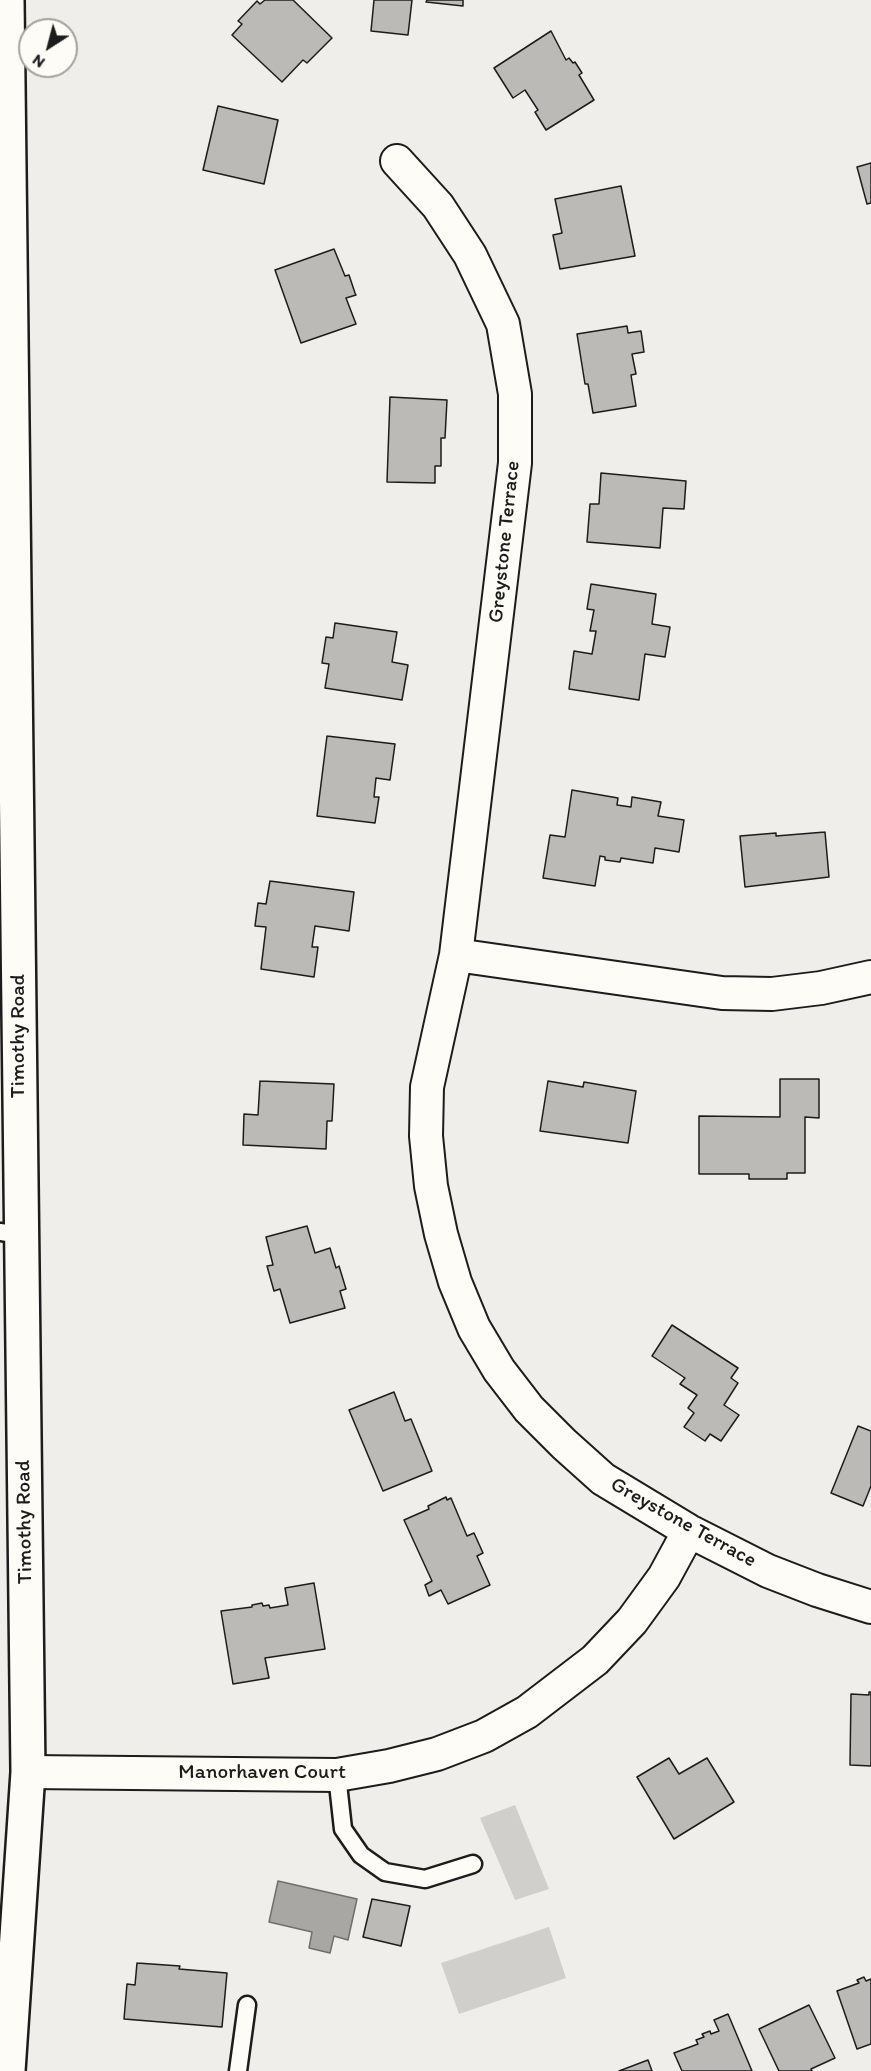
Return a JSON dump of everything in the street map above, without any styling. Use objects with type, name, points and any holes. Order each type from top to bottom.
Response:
[{"type":"main road","name":"Timothy Road","points":[[7,0],[6,304],[11,1234],[28,1772],[8,2071]]},
{"type":"street","name":"Greystone Terrace","points":[[397,161],[438,206],[470,255],[502,324],[515,394],[515,463],[456,955],[427,1087],[426,1136],[431,1186],[441,1234],[455,1282],[474,1328],[499,1370],[529,1409],[603,1479],[688,1531],[768,1571],[871,1607]]},
{"type":"street","points":[[456,955],[722,993],[772,994],[821,988],[871,977]]},
{"type":"street","name":"Manorhaven Court","points":[[28,1772],[337,1774],[389,1766],[437,1754],[484,1736],[527,1712],[595,1660],[632,1621],[664,1577],[688,1531]]},
{"type":"lane","points":[[337,1774],[343,1829],[362,1855],[385,1872],[425,1879],[473,1864]]},
{"type":"lane","points":[[238,2071],[247,2005]]},
{"type":"shaded area","points":[[515,1805],[549,1889],[515,1900],[480,1818]]},
{"type":"shaded area","points":[[278,1881],[357,1899],[348,1940],[334,1936],[330,1953],[309,1948],[312,1932],[269,1922]]},
{"type":"shaded area","points":[[549,1927],[566,1978],[459,2014],[441,1963]]},
{"type":"building","points":[[265,0],[293,0],[332,38],[307,63],[303,60],[282,82],[232,35],[242,24],[238,21],[257,1],[260,4]]},
{"type":"building","points":[[374,0],[412,0],[408,35],[371,31]]},
{"type":"building","points":[[427,0],[463,0],[463,6],[426,2]]},
{"type":"building","points":[[551,31],[566,60],[569,58],[573,63],[575,62],[582,73],[579,75],[594,100],[546,130],[535,112],[538,110],[525,90],[513,98],[494,68]]},
{"type":"building","points":[[218,106],[278,120],[264,184],[203,170]]},
{"type":"building","points":[[871,163],[871,203],[867,204],[857,167]]},
{"type":"building","points":[[621,186],[635,256],[560,269],[553,235],[562,233],[555,199]]},
{"type":"building","points":[[334,249],[345,276],[349,275],[356,295],[346,298],[356,324],[301,343],[275,270]]},
{"type":"building","points":[[627,326],[628,333],[641,331],[644,352],[632,354],[636,374],[631,375],[636,406],[593,413],[588,384],[585,384],[577,334]]},
{"type":"building","points":[[390,397],[447,400],[445,438],[441,438],[441,466],[435,466],[435,483],[387,482]]},
{"type":"building","points":[[601,473],[686,481],[684,509],[663,508],[660,548],[587,542],[590,504],[599,504]]},
{"type":"building","points":[[591,584],[656,594],[652,624],[670,627],[665,657],[645,654],[639,700],[569,689],[574,651],[592,654],[596,631],[590,631],[594,610],[587,609]]},
{"type":"building","points":[[335,623],[397,632],[392,662],[408,665],[402,700],[325,688],[329,664],[322,663],[326,637],[333,638]]},
{"type":"building","points":[[327,736],[395,744],[390,780],[376,778],[374,797],[379,797],[375,823],[317,816]]},
{"type":"building","points":[[572,790],[618,798],[617,805],[631,807],[632,797],[661,802],[658,816],[684,820],[679,852],[655,848],[653,863],[621,858],[620,862],[605,860],[605,857],[600,856],[595,886],[543,878],[550,835],[565,837]]},
{"type":"building","points":[[825,832],[829,877],[745,887],[740,836]]},
{"type":"building","points":[[270,881],[354,892],[349,931],[315,926],[312,947],[318,947],[314,977],[261,969],[266,927],[255,926],[258,903],[266,904]]},
{"type":"building","points":[[780,1079],[819,1079],[819,1118],[805,1117],[805,1173],[787,1173],[787,1179],[749,1179],[749,1174],[699,1174],[699,1116],[780,1117]]},
{"type":"building","points":[[260,1081],[334,1084],[332,1121],[327,1121],[326,1149],[243,1145],[244,1114],[258,1115]]},
{"type":"building","points":[[548,1081],[583,1087],[584,1082],[636,1091],[628,1143],[540,1131]]},
{"type":"building","points":[[307,1226],[315,1253],[330,1248],[336,1268],[339,1266],[346,1289],[340,1291],[345,1308],[290,1323],[280,1289],[274,1291],[267,1266],[273,1265],[266,1237]]},
{"type":"building","points":[[672,1325],[738,1368],[731,1378],[738,1383],[724,1405],[739,1415],[721,1441],[710,1434],[705,1441],[684,1427],[694,1413],[688,1408],[697,1395],[680,1384],[685,1378],[652,1356]]},
{"type":"building","points":[[394,1392],[405,1421],[411,1419],[432,1471],[383,1491],[349,1410]]},
{"type":"building","points":[[858,1426],[871,1431],[871,1486],[863,1506],[831,1493]]},
{"type":"building","points":[[446,1497],[447,1500],[451,1498],[467,1536],[474,1533],[483,1553],[477,1556],[490,1585],[448,1604],[441,1590],[429,1596],[425,1585],[432,1581],[404,1520],[429,1509],[428,1506]]},
{"type":"building","points":[[314,1583],[325,1649],[265,1658],[269,1678],[233,1684],[221,1611],[252,1607],[252,1605],[262,1603],[263,1606],[269,1605],[270,1608],[288,1605],[285,1588]]},
{"type":"building","points":[[871,1692],[871,1766],[850,1765],[851,1694],[869,1695]]},
{"type":"building","points":[[669,1758],[679,1774],[707,1758],[734,1802],[674,1839],[637,1777]]},
{"type":"building","points":[[372,1899],[410,1906],[401,1946],[363,1937]]},
{"type":"building","points":[[137,1963],[227,1973],[222,2027],[124,2019],[127,1984],[135,1985]]},
{"type":"building","points":[[864,1977],[866,1981],[871,1979],[871,2044],[857,2049],[837,1991],[859,1983],[857,1980]]},
{"type":"building","points":[[809,2005],[835,2058],[811,2069],[812,2071],[779,2071],[759,2029]]},
{"type":"building","points":[[728,2014],[752,2071],[682,2071],[674,2053],[698,2044],[696,2040],[704,2037],[702,2034],[719,2031],[714,2020]]},
{"type":"building","points":[[648,2060],[652,2071],[619,2071]]}]
